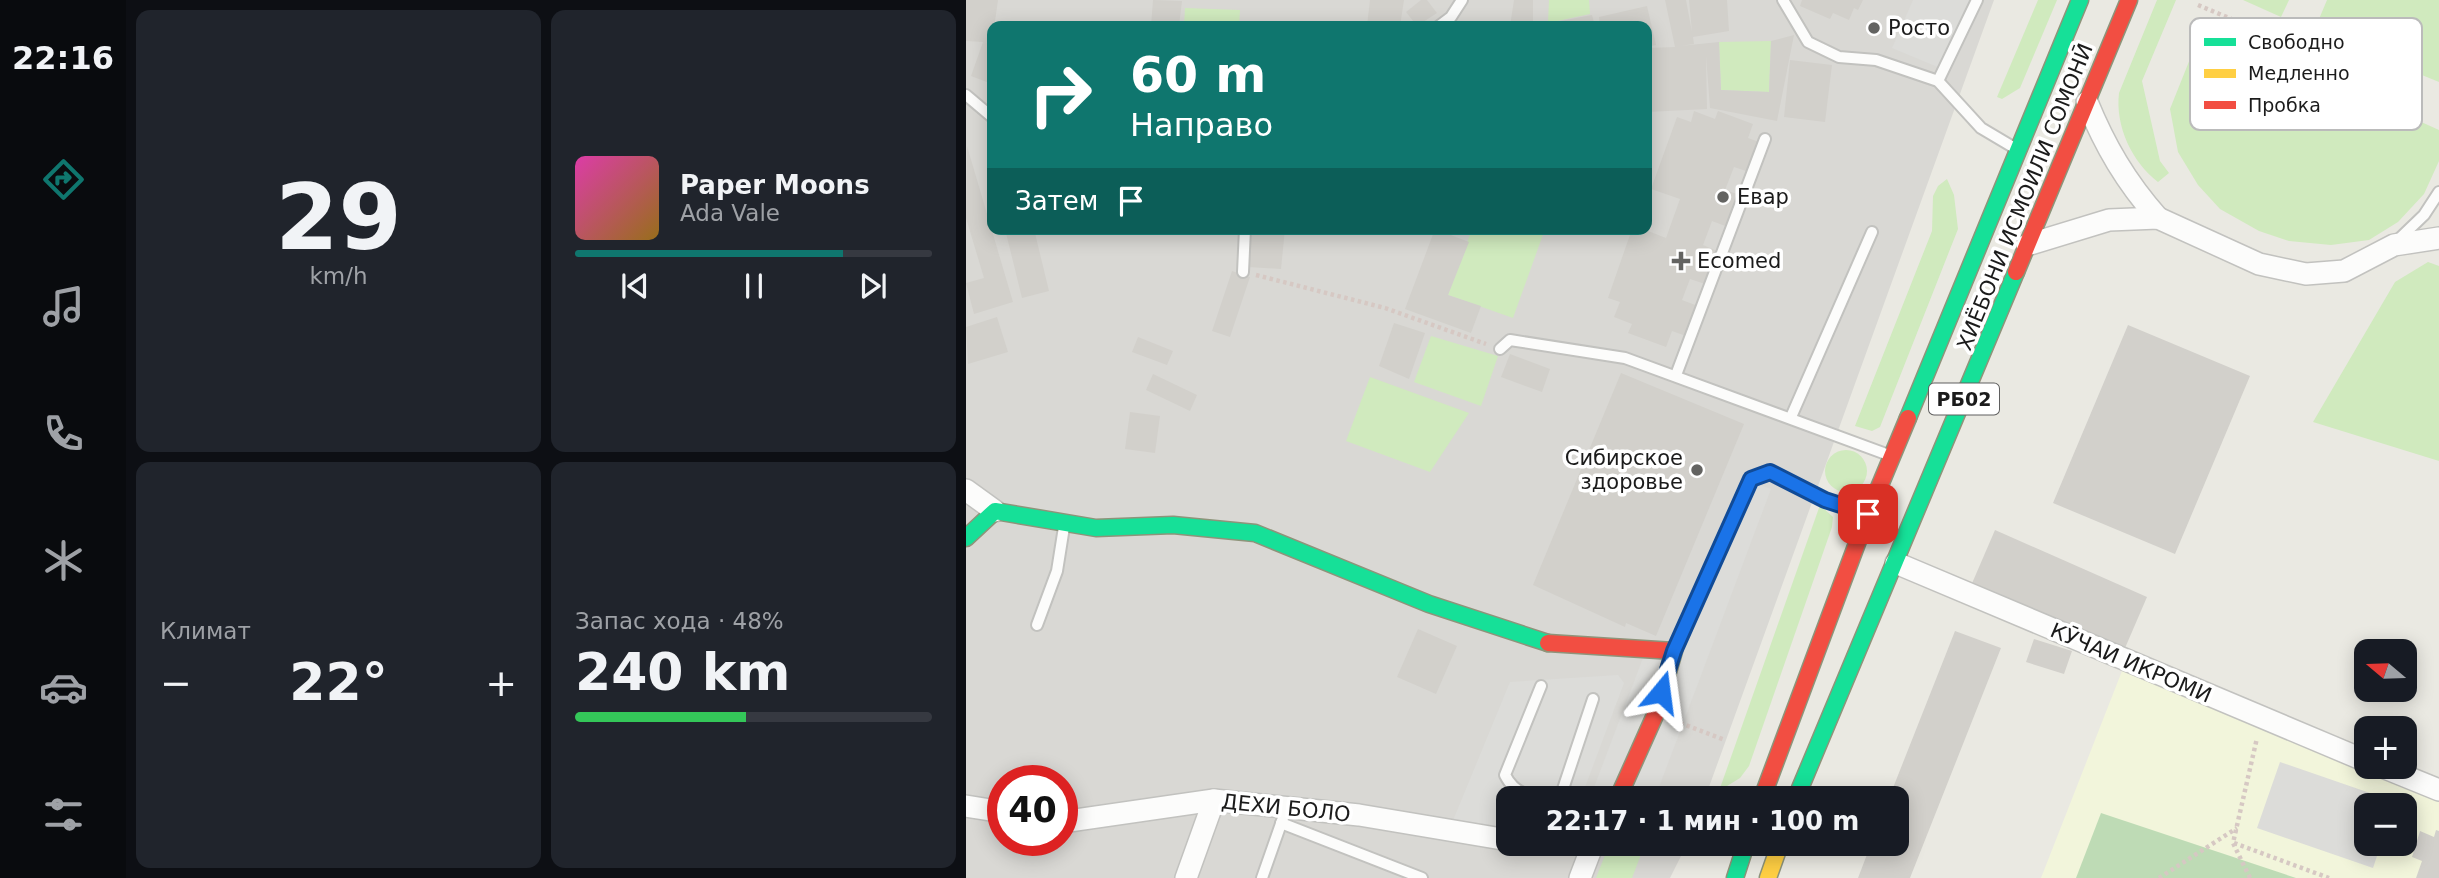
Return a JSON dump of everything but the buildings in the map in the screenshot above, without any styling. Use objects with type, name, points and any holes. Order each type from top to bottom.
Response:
[{"type":"main road","name":"ХИЁБОНИ ИСМОИЛИ СОМОНӢ","points":[[1766,786],[1868,514],[2080,0]]},
{"type":"main road","name":"ХИЁБОНИ ИСМОИЛИ СОМОНӢ","points":[[1801,786],[2129,0]]},
{"type":"main road","points":[[966,538],[995,511],[1096,528],[1173,525],[1255,533],[1429,604],[1544,643],[1674,651],[1656,713],[1623,786]]},
{"type":"main road","points":[[1735,877],[1742,856]]},
{"type":"main road","points":[[1768,878],[1776,856]]},
{"type":"street","points":[[2087,102],[2106,147],[2130,187],[2158,218],[2259,264],[2306,274],[2344,271],[2394,245],[2439,238]]},
{"type":"street","points":[[2027,245],[2109,220],[2158,218]]},
{"type":"street","points":[[966,491],[995,511]]},
{"type":"street","name":"КӮЧАИ ИКРОМИ","points":[[1896,563],[2354,756]]},
{"type":"street","points":[[2412,779],[2439,790]]},
{"type":"street","points":[[1186,878],[1214,800]]},
{"type":"street","name":"ДЕХИ БОЛО","points":[[1078,820],[1214,800],[1284,815],[1359,815],[1496,838]]},
{"type":"street","points":[[966,806],[987,809]]},
{"type":"street","points":[[1580,878],[1588,856]]},
{"type":"lane","points":[[1446,21],[1462,0]]},
{"type":"lane","points":[[1783,0],[1808,41],[1839,57],[1876,60],[1938,80],[1981,128],[2018,150]]},
{"type":"lane","points":[[1938,80],[1977,0]]},
{"type":"lane","points":[[966,95],[987,113]]},
{"type":"lane","points":[[1676,375],[1765,139]]},
{"type":"lane","points":[[2394,245],[2424,215],[2439,192]]},
{"type":"lane","points":[[1791,417],[1872,232]]},
{"type":"lane","points":[[1243,272],[1245,235]]},
{"type":"lane","points":[[1500,349],[1510,340],[1625,358],[1791,417],[1849,443],[1892,456]]},
{"type":"lane","points":[[1674,651],[1751,479],[1770,472],[1825,500],[1868,514]]},
{"type":"lane","points":[[1038,625],[1057,571],[1064,522]]},
{"type":"lane","points":[[1510,786],[1505,775],[1541,686]]},
{"type":"lane","points":[[1564,786],[1593,699]]},
{"type":"lane","points":[[1262,878],[1284,815],[1422,878]]},
{"type":"path","points":[[2198,5],[2229,18]]},
{"type":"path","points":[[1243,272],[1385,308],[1500,349]]},
{"type":"path","points":[[1656,713],[1725,740]]},
{"type":"path","points":[[2250,878],[2233,843],[2261,719]]},
{"type":"path","points":[[2160,878],[2236,828]]},
{"type":"path","points":[[2233,843],[2329,878]]},
{"type":"shaded area","points":[[966,0],[1994,0],[1709,786],[1496,786],[1496,856],[1681,856],[1670,878],[966,878]]},
{"type":"shaded area","points":[[1913,0],[1974,0],[1945,70],[1892,48]]},
{"type":"shaded area","points":[[1746,480],[1771,489],[1660,786],[1595,786],[1649,642],[1681,654]]},
{"type":"shaded area","points":[[2122,671],[2354,766],[2354,779],[2385,779],[2439,801],[2439,878],[2041,878]]},
{"type":"shaded area","points":[[1618,675],[1624,683],[1585,786],[1496,786],[1496,833],[1452,823],[1510,682]]},
{"type":"shaded area","points":[[2280,762],[2370,793],[2354,793],[2354,856],[2377,856],[2373,868],[2257,828]]},
{"type":"green space","points":[[1549,0],[1589,0],[1590,14],[1548,21]]},
{"type":"green space","points":[[2038,0],[2057,0],[2020,88],[2002,99],[1997,97]]},
{"type":"green space","points":[[2157,0],[2176,0],[2142,81],[2160,161],[2169,173],[2158,182],[2133,154],[2123,130],[2118,105],[2119,93]]},
{"type":"green space","points":[[2243,0],[2289,0],[2281,17]]},
{"type":"green space","points":[[2327,0],[2439,0],[2439,82],[2422,75],[2422,18],[2319,18]]},
{"type":"green space","points":[[1185,8],[1240,10],[1239,21],[1184,21]]},
{"type":"green space","points":[[1771,41],[1769,92],[1721,90],[1719,42]]},
{"type":"green space","points":[[2190,59],[2190,130],[2422,130],[2422,122],[2439,130],[2439,161],[2424,194],[2398,222],[2369,240],[2331,245],[2289,241],[2259,231],[2220,209],[2198,185],[2178,152],[2170,109]]},
{"type":"green space","points":[[1947,179],[1954,195],[1958,229],[1880,427],[1872,431],[1855,426],[1932,231],[1933,196],[1938,186]]},
{"type":"green space","points":[[1470,235],[1543,235],[1513,318],[1448,295]]},
{"type":"green space","points":[[2428,262],[2439,266],[2439,461],[2313,422],[2395,282]]},
{"type":"green space","points":[[1431,336],[1498,356],[1481,406],[1414,382]]},
{"type":"green space","points":[[1370,377],[1469,413],[1430,472],[1346,441]]},
{"type":"green space","points":[[1846,450],[1861,456],[1867,471],[1861,486],[1846,492],[1831,486],[1825,471],[1831,456]]},
{"type":"green space","points":[[1820,505],[1833,517],[1832,527],[1749,766],[1740,778],[1727,786],[1721,786]]},
{"type":"green space","points":[[2101,813],[2296,878],[2076,878]]},
{"type":"green space","points":[[1605,856],[1640,856],[1632,878],[1596,878]]},
{"type":"traffic: fast","points":[[1908,418],[2080,0]]},
{"type":"traffic: fast","points":[[1801,786],[2016,272]]},
{"type":"traffic: fast","points":[[966,538],[995,511],[1096,528],[1173,525],[1255,533],[1429,604],[1548,643]]},
{"type":"traffic: fast","points":[[1735,878],[1742,856]]},
{"type":"traffic: slow","points":[[1768,878],[1776,856]]},
{"type":"traffic: jam","points":[[2016,272],[2129,0]]},
{"type":"traffic: jam","points":[[1766,786],[1868,514],[1908,418]]},
{"type":"traffic: jam","points":[[1548,643],[1674,651],[1656,713],[1623,786]]},
{"type":"place","name":"Росто","points":[[1874,28]]},
{"type":"place","name":"Евар","points":[[1723,197]]},
{"type":"place","name":"Ecomed","points":[[1681,261]]},
{"type":"place","name":"Сибирское здоровье","points":[[1697,470]]},
{"type":"route","points":[[1661,692],[1674,651],[1751,479],[1770,472],[1825,500],[1868,514]]}]
